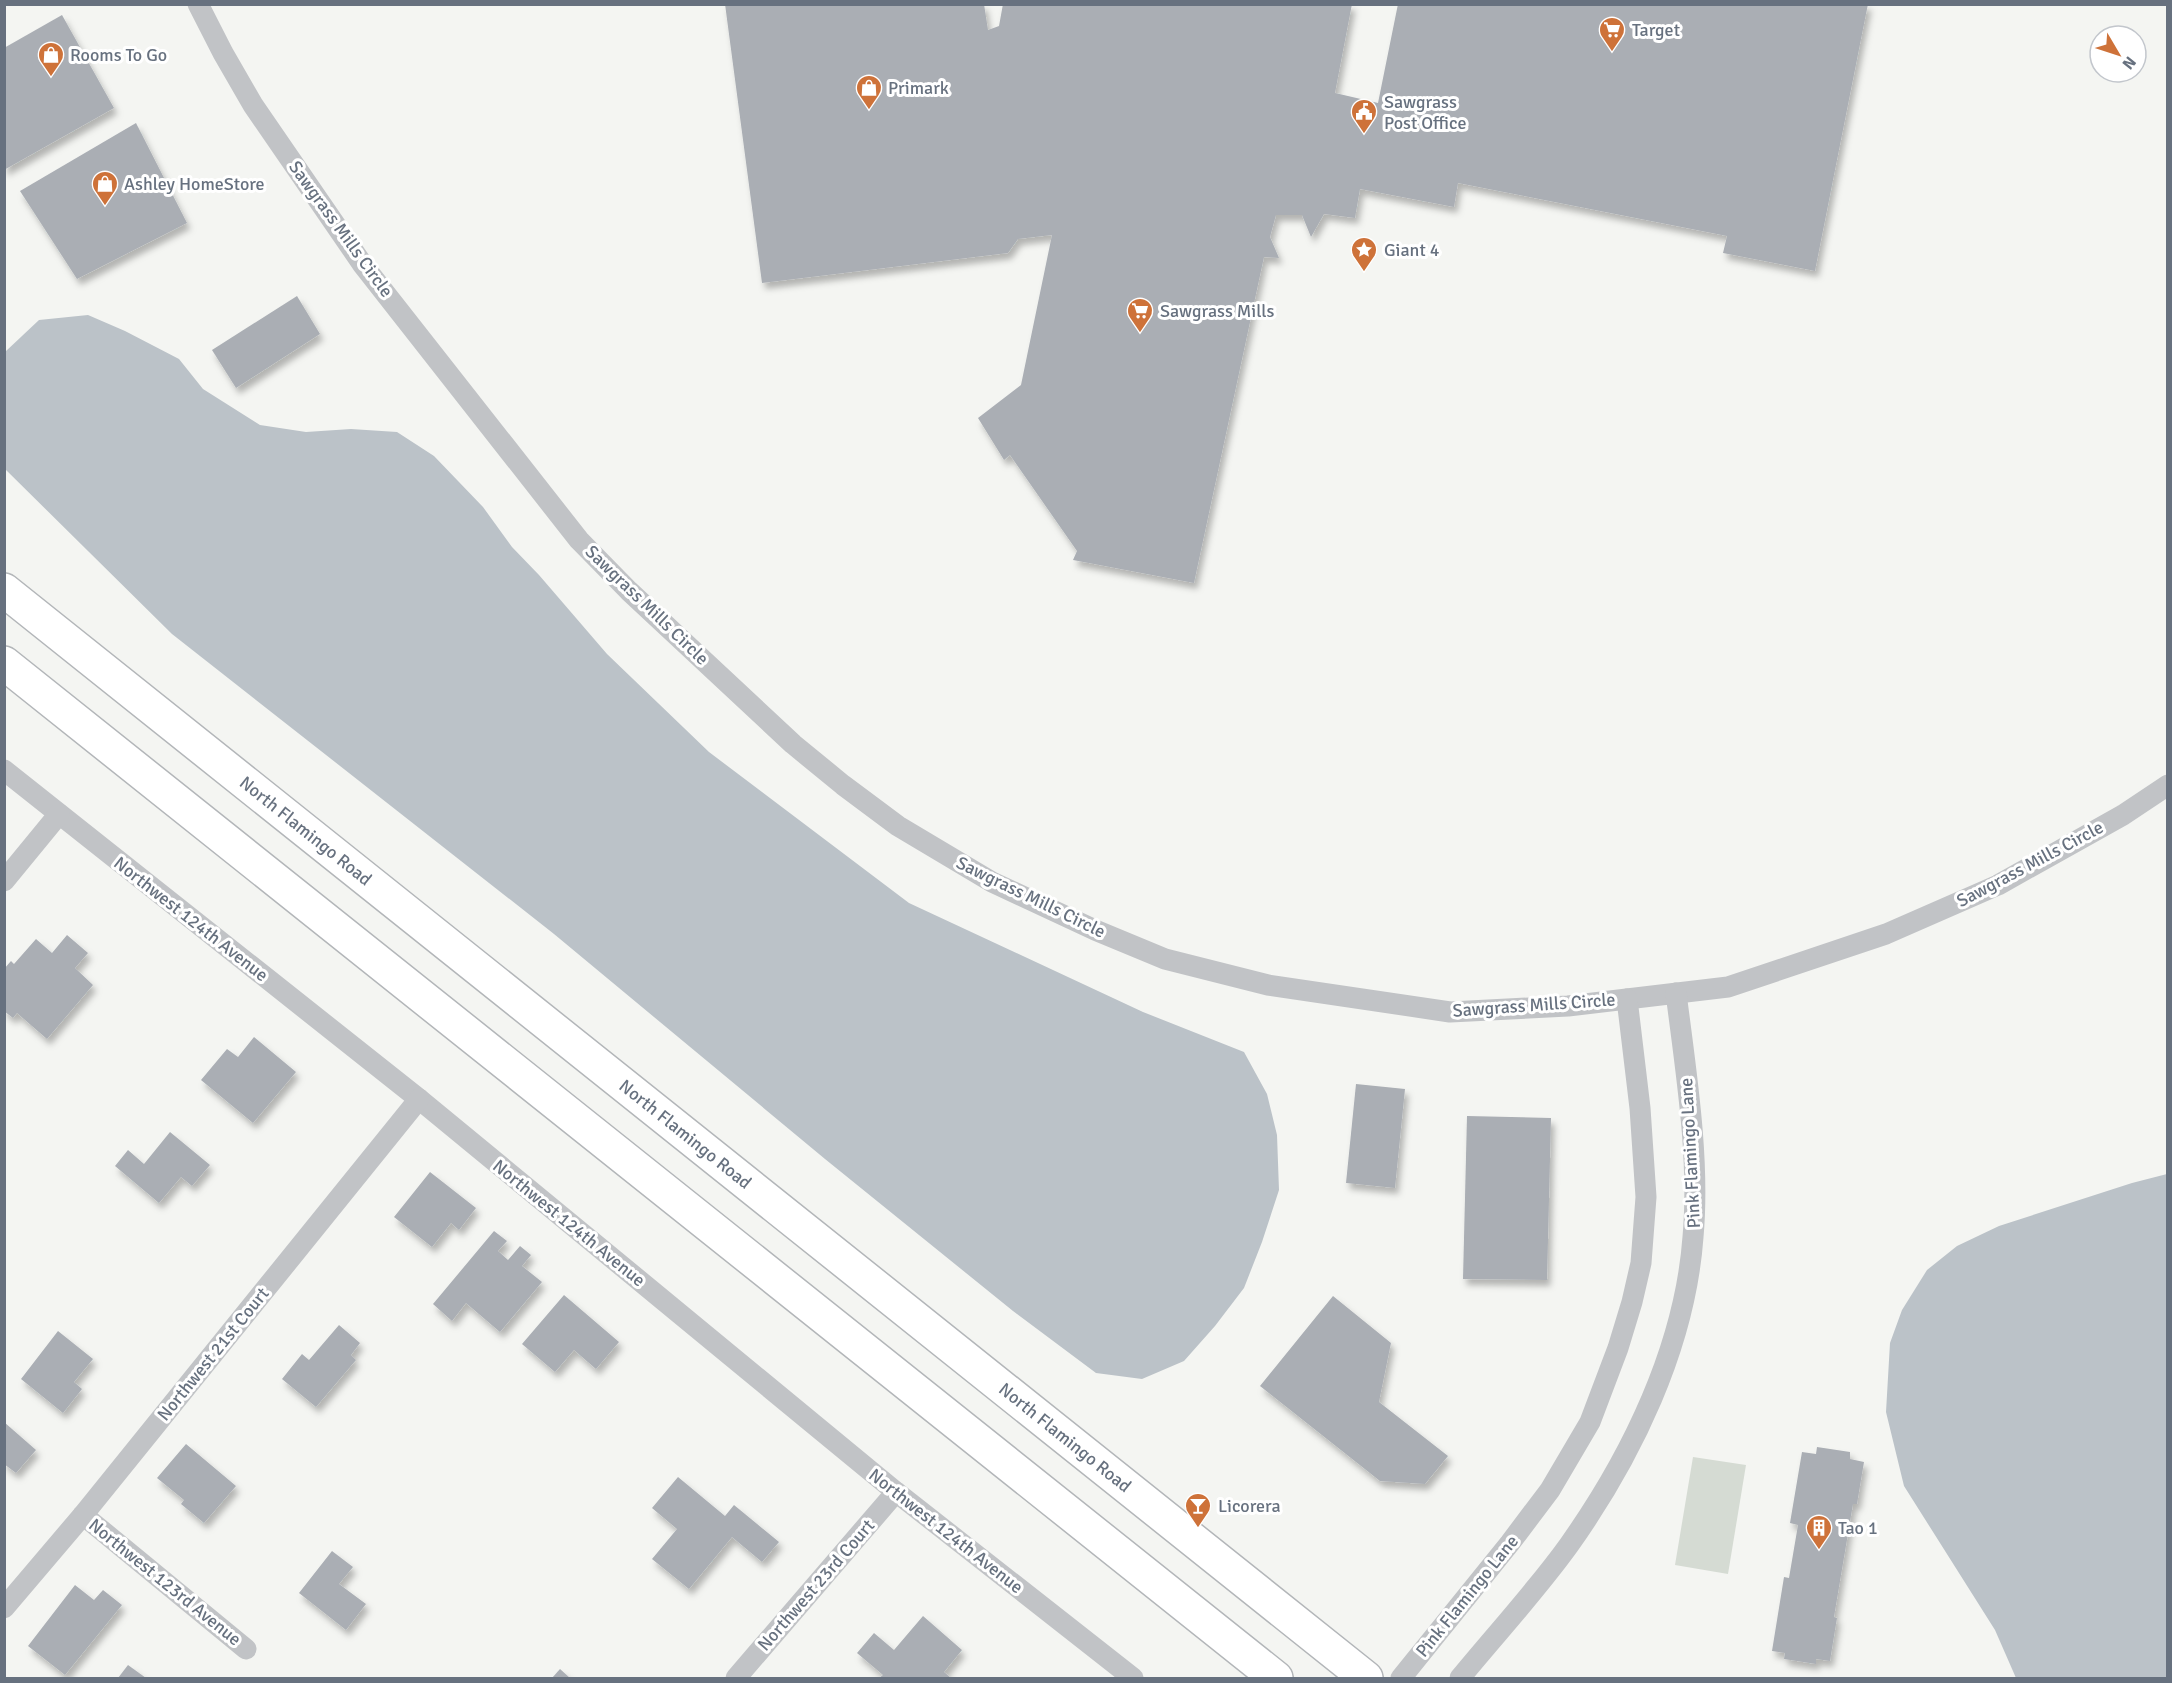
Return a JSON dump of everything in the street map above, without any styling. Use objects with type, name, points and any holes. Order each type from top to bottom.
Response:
[{"type":"highway","name":"North Flamingo Road","points":[[4,590],[1366,1678]]},
{"type":"highway","points":[[4,663],[1276,1678]]},
{"type":"street","name":"Sawgrass Mills Circle","points":[[198,4],[253,105],[363,265],[579,540],[629,591],[793,744],[898,826],[992,882],[1095,930],[1166,959],[1268,985],[1450,1012],[1568,1006],[1728,987],[1886,934],[1998,885],[2164,794]]},
{"type":"street","name":"Northwest 124th Avenue","points":[[4,770],[419,1099],[896,1492],[1133,1678]]},
{"type":"street","points":[[4,880],[59,814]]},
{"type":"street","name":"Pink Flamingo Lane","points":[[1460,1678],[1568,1547],[1601,1498],[1633,1443],[1664,1364],[1680,1315],[1691,1260],[1695,1197],[1689,1104],[1676,993]]},
{"type":"street","name":"Pink Flamingo Lane","points":[[1401,1678],[1550,1490],[1590,1422],[1618,1348],[1641,1263],[1646,1197],[1638,1089],[1627,999]]},
{"type":"street","name":"Northwest 21st Court","points":[[4,1608],[83,1515],[419,1099]]},
{"type":"street","name":"Northwest 23rd Court","points":[[736,1678],[896,1492]]},
{"type":"street","name":"Northwest 123rd Avenue","points":[[83,1515],[246,1649]]},
{"type":"shaded area","points":[[88,315],[179,359],[203,389],[260,425],[306,432],[351,429],[397,432],[434,456],[483,507],[512,547],[607,654],[709,752],[909,903],[1143,1012],[1244,1052],[1267,1094],[1277,1135],[1279,1190],[1244,1288],[1184,1361],[1142,1379],[1096,1373],[1013,1311],[825,1159],[554,934],[172,634],[5,469],[5,352],[39,320]]},
{"type":"shaded area","points":[[2167,1174],[2167,1678],[2016,1678],[1995,1630],[1904,1486],[1886,1412],[1890,1343],[1902,1310],[1927,1270],[1957,1246],[1999,1226]]},
{"type":"shaded area","points":[[1693,1457],[1746,1465],[1728,1574],[1675,1565]]},
{"type":"building","name":"Sawgrass Mills","points":[[725,4],[984,4],[988,30],[999,26],[1003,4],[1352,4],[1335,93],[1378,103],[1398,4],[1868,4],[1815,271],[1723,253],[1727,236],[1458,183],[1454,207],[1360,189],[1355,218],[1324,214],[1311,237],[1302,215],[1276,215],[1270,237],[1279,258],[1264,257],[1194,583],[1073,560],[1077,551],[1010,455],[1004,460],[978,418],[1021,385],[1052,235],[1018,239],[1008,253],[762,283]]},
{"type":"building","name":"Rooms To Go","points":[[62,15],[114,108],[4,170],[4,48]]},
{"type":"building","name":"Ashley HomeStore","points":[[136,123],[187,223],[77,279],[20,191]]},
{"type":"building","points":[[297,296],[320,334],[236,388],[212,350]]},
{"type":"building","points":[[67,935],[88,953],[75,968],[93,985],[47,1039],[17,1013],[13,1018],[4,1011],[4,969],[11,961],[14,964],[36,939],[52,953]]},
{"type":"building","points":[[254,1037],[296,1072],[253,1123],[201,1080],[227,1049],[238,1057]]},
{"type":"building","points":[[1356,1084],[1405,1089],[1395,1188],[1346,1183]]},
{"type":"building","points":[[1467,1116],[1551,1118],[1547,1280],[1463,1279]]},
{"type":"building","points":[[170,1132],[210,1165],[192,1186],[181,1177],[159,1203],[115,1166],[128,1150],[144,1164]]},
{"type":"building","points":[[430,1172],[476,1208],[459,1230],[451,1223],[432,1247],[394,1217]]},
{"type":"building","points":[[494,1231],[507,1241],[498,1251],[508,1260],[520,1246],[531,1255],[522,1266],[542,1282],[500,1332],[466,1303],[452,1321],[433,1304]]},
{"type":"building","points":[[564,1295],[619,1342],[596,1369],[574,1350],[555,1372],[522,1344]]},
{"type":"building","points":[[1333,1296],[1391,1343],[1379,1402],[1448,1456],[1425,1484],[1380,1481],[1260,1386]]},
{"type":"building","points":[[339,1325],[360,1343],[351,1355],[356,1360],[316,1407],[282,1379],[302,1354],[309,1360]]},
{"type":"building","points":[[58,1331],[93,1359],[74,1382],[82,1389],[63,1413],[21,1379]]},
{"type":"building","points":[[4,1422],[36,1450],[16,1473],[4,1464]]},
{"type":"building","points":[[186,1444],[236,1486],[204,1523],[181,1504],[184,1500],[157,1478]]},
{"type":"building","name":"Tao 1","points":[[1817,1447],[1850,1452],[1850,1459],[1864,1462],[1857,1504],[1853,1504],[1834,1617],[1837,1618],[1830,1661],[1816,1659],[1816,1664],[1784,1659],[1785,1653],[1772,1651],[1784,1577],[1789,1578],[1798,1525],[1790,1523],[1802,1452],[1816,1454]]},
{"type":"building","points":[[678,1477],[725,1516],[734,1505],[779,1542],[762,1562],[732,1537],[689,1589],[652,1559],[677,1529],[652,1508]]},
{"type":"building","points":[[332,1551],[353,1567],[339,1584],[366,1604],[346,1630],[299,1593]]},
{"type":"building","points":[[75,1585],[94,1600],[103,1590],[122,1605],[65,1675],[28,1646]]},
{"type":"building","points":[[923,1616],[962,1650],[944,1672],[951,1678],[879,1678],[883,1675],[857,1653],[874,1633],[894,1650]]},
{"type":"building","points":[[128,1665],[146,1678],[118,1678]]},
{"type":"building","points":[[560,1669],[570,1678],[552,1678]]},
{"type":"place","name":"Target","points":[[1612,53]]},
{"type":"place","name":"Rooms To Go","points":[[51,78]]},
{"type":"place","name":"Primark","points":[[869,111]]},
{"type":"place","name":"Sawgrass Post Office","points":[[1364,135]]},
{"type":"place","name":"Ashley HomeStore","points":[[105,207]]},
{"type":"place","name":"Giant 4","points":[[1364,273]]},
{"type":"place","name":"Sawgrass Mills","points":[[1140,334]]},
{"type":"place","name":"Licorera","points":[[1198,1529]]},
{"type":"place","name":"Tao 1","points":[[1819,1551]]}]
